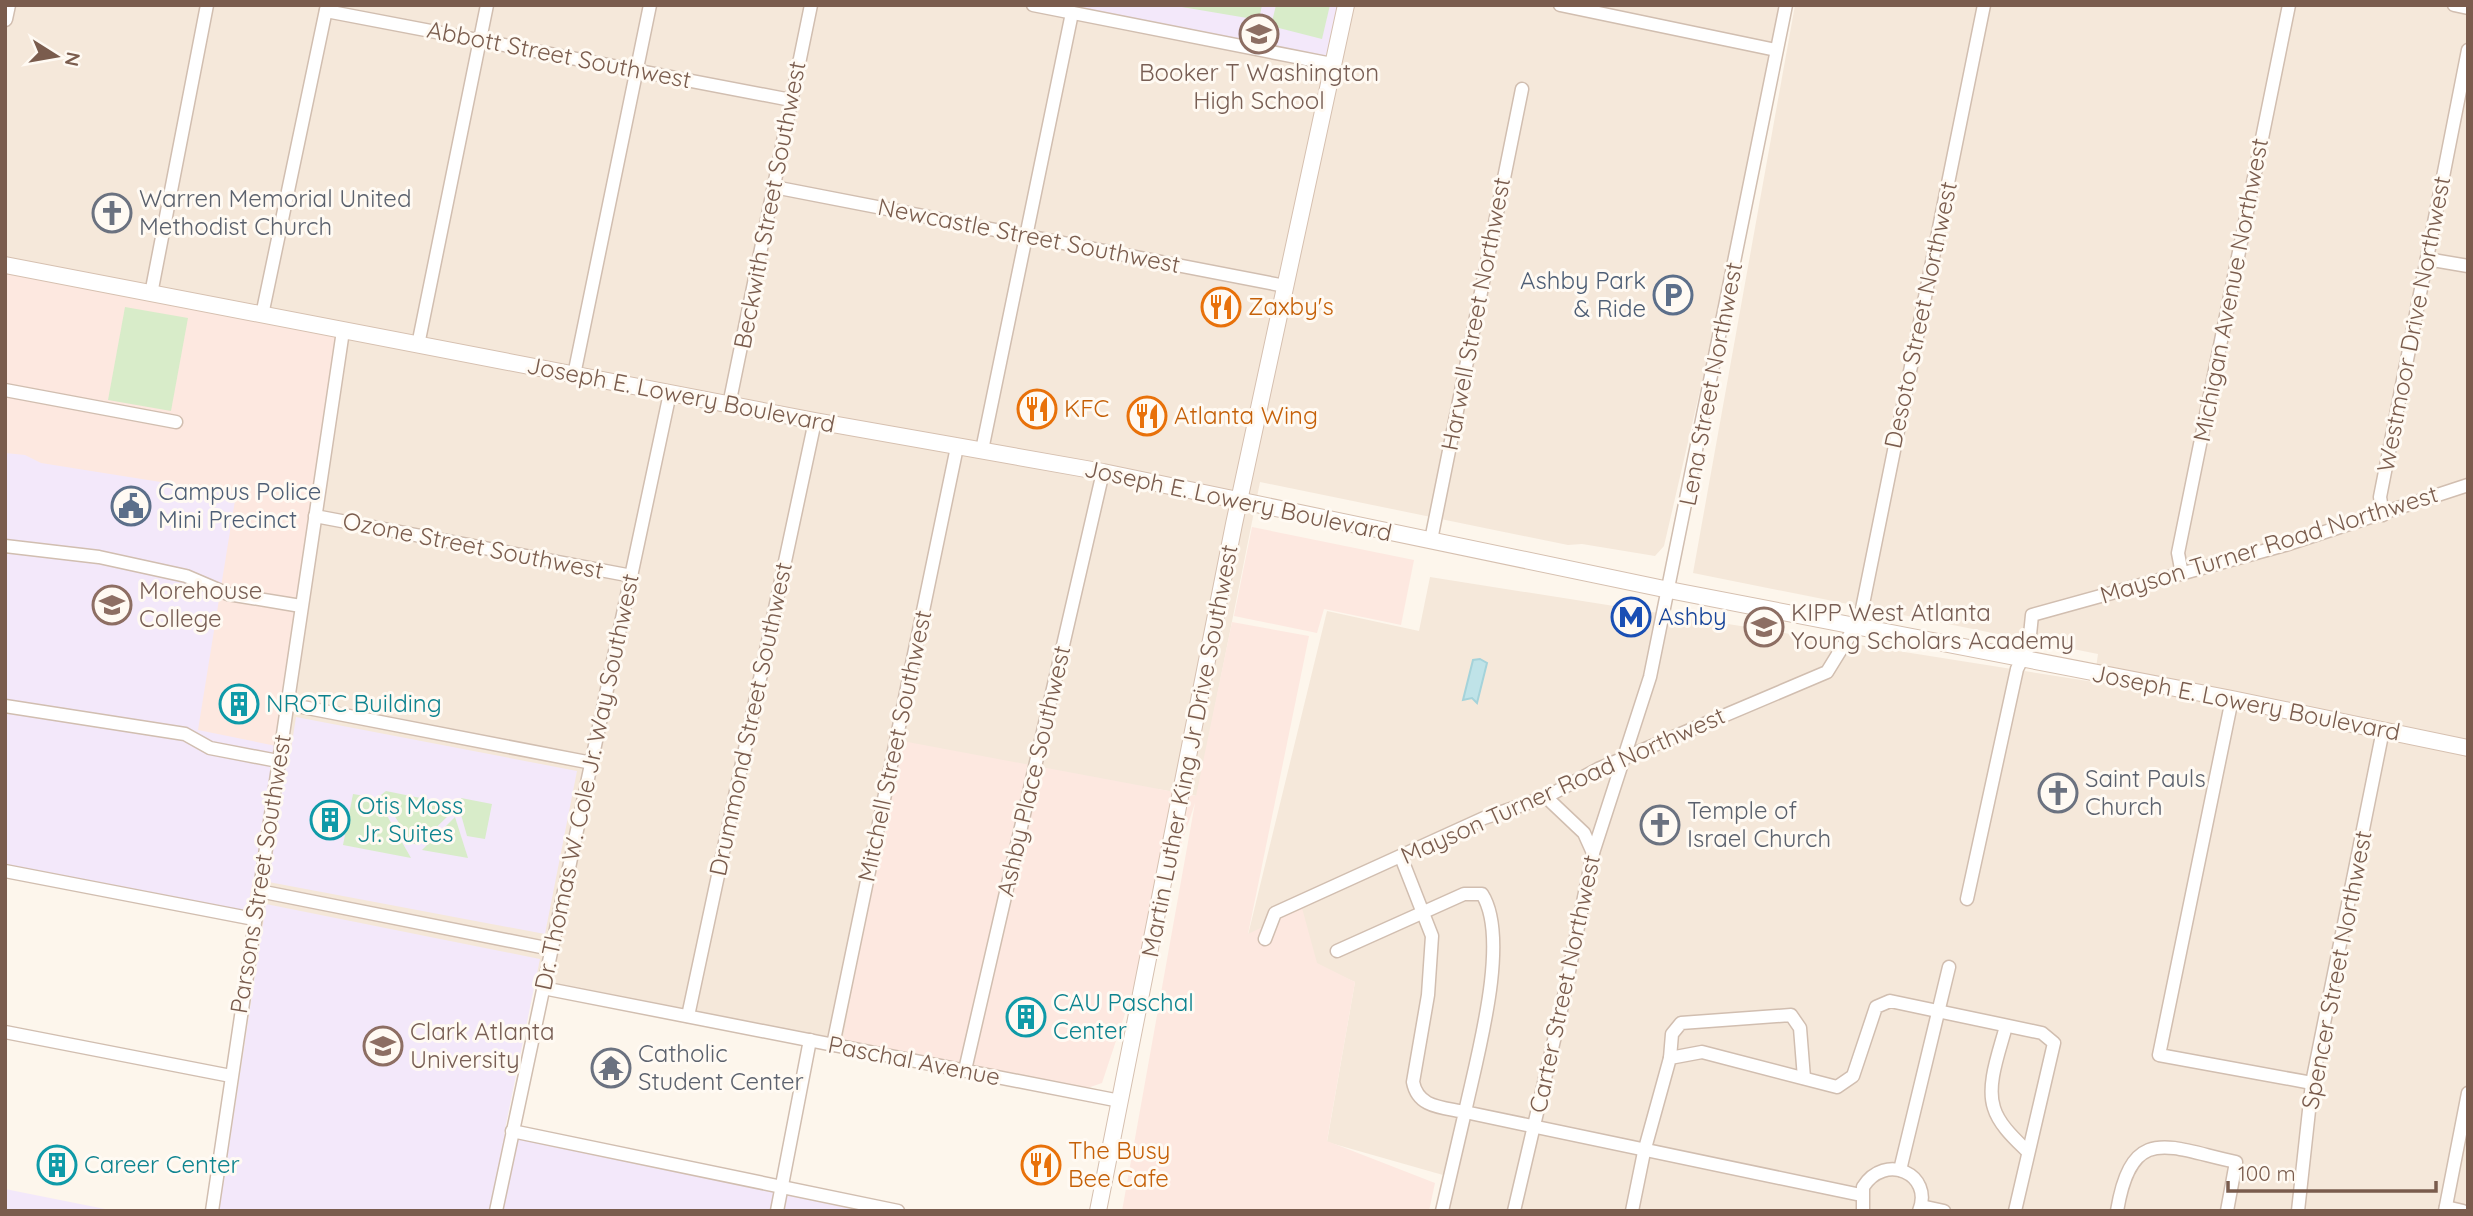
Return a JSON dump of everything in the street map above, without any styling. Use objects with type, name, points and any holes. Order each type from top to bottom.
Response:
[{"type":"main road","name":"Martin Luther King Jr Drive Southwest","points":[[1098,1211],[1238,503],[1346,5]]},
{"type":"main road","name":"Joseph E. Lowery Boulevard","points":[[5,265],[729,405],[1103,472],[1238,503],[2468,748]]},
{"type":"street","points":[[5,19],[8,5]]},
{"type":"street","points":[[152,294],[207,5]]},
{"type":"street","points":[[418,345],[488,5]]},
{"type":"street","points":[[574,375],[650,5]]},
{"type":"street","name":"Beckwith Street Southwest","points":[[729,405],[811,5]]},
{"type":"street","points":[[1033,5],[1332,64]]},
{"type":"street","points":[[1560,5],[1776,50]]},
{"type":"street","name":"Lena Street Northwest","points":[[1622,759],[1650,677],[1670,590],[1786,5]]},
{"type":"street","name":"Desoto Street Northwest","points":[[1856,625],[1984,5]]},
{"type":"street","name":"Michigan Avenue Northwest","points":[[2182,574],[2178,552],[2289,5]]},
{"type":"street","points":[[2454,5],[2468,8]]},
{"type":"street","points":[[262,315],[327,8]]},
{"type":"street","name":"Abbott Street Southwest","points":[[327,8],[791,100]]},
{"type":"street","points":[[982,450],[1072,13]]},
{"type":"street","name":"Westmoor Drive Northwest","points":[[2383,515],[2380,497],[2468,50]]},
{"type":"street","name":"Harwell Street Northwest","points":[[1431,540],[1522,89]]},
{"type":"street","name":"Newcastle Street Southwest","points":[[774,187],[1285,286]]},
{"type":"street","points":[[2427,259],[2468,266]]},
{"type":"street","name":"Parsons Street Southwest","points":[[212,1211],[343,331]]},
{"type":"street","points":[[5,390],[176,422]]},
{"type":"street","name":"Dr. Thomas W. Cole Jr. Way Southwest","points":[[496,1211],[670,393]]},
{"type":"street","name":"Drummond Street Southwest","points":[[688,1016],[815,421]]},
{"type":"street","name":"Mitchell Street Southwest","points":[[833,1045],[957,447]]},
{"type":"street","name":"Ashby Place Southwest","points":[[965,1070],[1103,472]]},
{"type":"street","name":"Mayson Turner Road Northwest","points":[[2024,658],[2032,615],[2383,515],[2468,485]]},
{"type":"street","name":"Ozone Street Southwest","points":[[315,516],[632,576]]},
{"type":"street","points":[[5,546],[99,557],[186,576],[228,594],[301,606]]},
{"type":"street","name":"Mayson Turner Road Northwest","points":[[1265,939],[1275,913],[1484,818],[1546,797],[1622,759],[1826,672],[1856,625]]},
{"type":"street","points":[[1967,899],[2017,668],[2024,658]]},
{"type":"street","points":[[2232,699],[2159,1055],[2312,1083]]},
{"type":"street","points":[[287,704],[592,763]]},
{"type":"street","points":[[5,706],[186,734],[210,748],[278,761]]},
{"type":"street","name":"Spencer Street Northwest","points":[[2298,1211],[2312,1083],[2383,730]]},
{"type":"street","name":"Carter Street Northwest","points":[[1514,1211],[1562,1006],[1593,853],[1622,759]]},
{"type":"street","points":[[1546,797],[1584,833],[1593,853]]},
{"type":"street","points":[[1401,856],[1432,936],[1428,995],[1413,1082],[1415,1094],[1426,1104],[1638,1151],[1861,1195]]},
{"type":"street","points":[[5,871],[254,919]]},
{"type":"street","points":[[258,891],[551,949]]},
{"type":"street","points":[[1337,951],[1464,894],[1482,894],[1490,906],[1495,934],[1485,1018],[1442,1211]]},
{"type":"street","points":[[1900,1170],[1949,967]]},
{"type":"street","name":"Paschal Avenue","points":[[543,988],[1120,1101]]},
{"type":"street","points":[[1670,1058],[1702,1052],[1837,1087],[1853,1076],[1876,1007],[1890,1002],[2042,1033],[2054,1042],[2015,1211]]},
{"type":"street","points":[[1632,1211],[1638,1151],[1670,1058],[1672,1034],[1681,1023],[1791,1016],[1800,1028],[1804,1078]]},
{"type":"street","points":[[2006,1026],[1992,1089],[1993,1108],[2000,1122],[2028,1152]]},
{"type":"street","points":[[5,1032],[231,1076]]},
{"type":"street","points":[[777,1211],[810,1040]]},
{"type":"street","points":[[2463,1211],[2446,1209],[2468,1093]]},
{"type":"street","points":[[512,1131],[898,1211]]},
{"type":"street","points":[[2117,1211],[2128,1169],[2139,1153],[2155,1146],[2236,1162],[2227,1211]]},
{"type":"street","points":[[1863,1211],[1861,1195],[1869,1178],[1888,1168],[1912,1176],[1919,1184],[1920,1209],[1944,1211]]},
{"type":"shaded area","points":[[5,5],[1789,5],[1664,546],[1655,556],[1582,544],[1568,545],[1260,482],[1197,796],[1157,789],[842,1044],[261,928],[341,333],[5,262]]},
{"type":"shaded area","name":"Booker T Washington High School","points":[[1032,5],[1344,5],[1330,63]]},
{"type":"shaded area","points":[[1795,5],[2468,5],[2468,1211],[1435,1211],[1443,1175],[1327,1142],[1355,982],[1248,935],[1327,611],[1419,631],[1430,577],[2094,682],[2098,654],[1693,573]]},
{"type":"shaded area","points":[[5,262],[341,333],[261,928],[5,876]]},
{"type":"shaded area","name":"Morehouse College","points":[[5,453],[25,455],[41,463],[236,494],[198,730],[291,749],[296,717],[577,771],[545,934],[253,879],[247,913],[5,873]]},
{"type":"shaded area","points":[[1252,527],[1414,560],[1401,625],[1324,609],[1317,633],[1234,616]]},
{"type":"shaded area","points":[[1232,622],[1309,636],[1248,934],[1302,908],[1317,963],[1355,982],[1327,1141],[1435,1183],[1429,1211],[1122,1211],[1195,803],[1102,1083],[1079,1091],[842,1044],[897,740],[1196,796]]},
{"type":"shaded area","name":"Clark Atlanta University","points":[[266,904],[540,959],[504,1134],[861,1211],[219,1211]]},
{"type":"shaded area","points":[[5,1189],[115,1211],[5,1211]]},
{"type":"green space","points":[[1170,5],[1262,5],[1259,20]]},
{"type":"green space","points":[[1276,5],[1330,5],[1322,39],[1271,26]]},
{"type":"green space","points":[[125,307],[188,318],[171,411],[108,400]]},
{"type":"green space","points":[[386,791],[450,804],[449,815],[418,845],[412,843],[381,795]]},
{"type":"green space","points":[[353,794],[377,798],[411,858],[343,845]]},
{"type":"green space","points":[[461,798],[492,804],[485,839],[467,836],[460,811]]},
{"type":"green space","points":[[455,817],[468,858],[422,850]]},
{"type":"water","points":[[1480,659],[1487,663],[1477,703],[1472,698],[1463,700],[1473,660]]},
{"type":"place","name":"Booker T Washington High School","points":[[1259,34]]},
{"type":"place","name":"Warren Memorial United Methodist Church","points":[[112,213]]},
{"type":"place","name":"Ashby Park & Ride","points":[[1673,295]]},
{"type":"place","name":"Zaxby's","points":[[1221,307]]},
{"type":"place","name":"KFC","points":[[1037,409]]},
{"type":"place","name":"Atlanta Wing","points":[[1147,416]]},
{"type":"place","name":"Campus Police Mini Precinct","points":[[131,506]]},
{"type":"place","name":"Morehouse College","points":[[112,605]]},
{"type":"place","name":"Ashby","points":[[1631,617]]},
{"type":"place","name":"KIPP West Atlanta Young Scholars Academy","points":[[1764,627]]},
{"type":"place","name":"NROTC Building","points":[[239,704]]},
{"type":"place","name":"Saint Pauls Church","points":[[2058,793]]},
{"type":"place","name":"Otis Moss Jr. Suites","points":[[330,820]]},
{"type":"place","name":"Temple of Israel Church","points":[[1660,825]]},
{"type":"place","name":"CAU Paschal Center","points":[[1026,1017]]},
{"type":"place","name":"Clark Atlanta University","points":[[383,1046]]},
{"type":"place","name":"Catholic Student Center","points":[[611,1068]]},
{"type":"place","name":"Career Center","points":[[57,1165]]},
{"type":"place","name":"The Busy Bee Cafe","points":[[1041,1165]]}]
